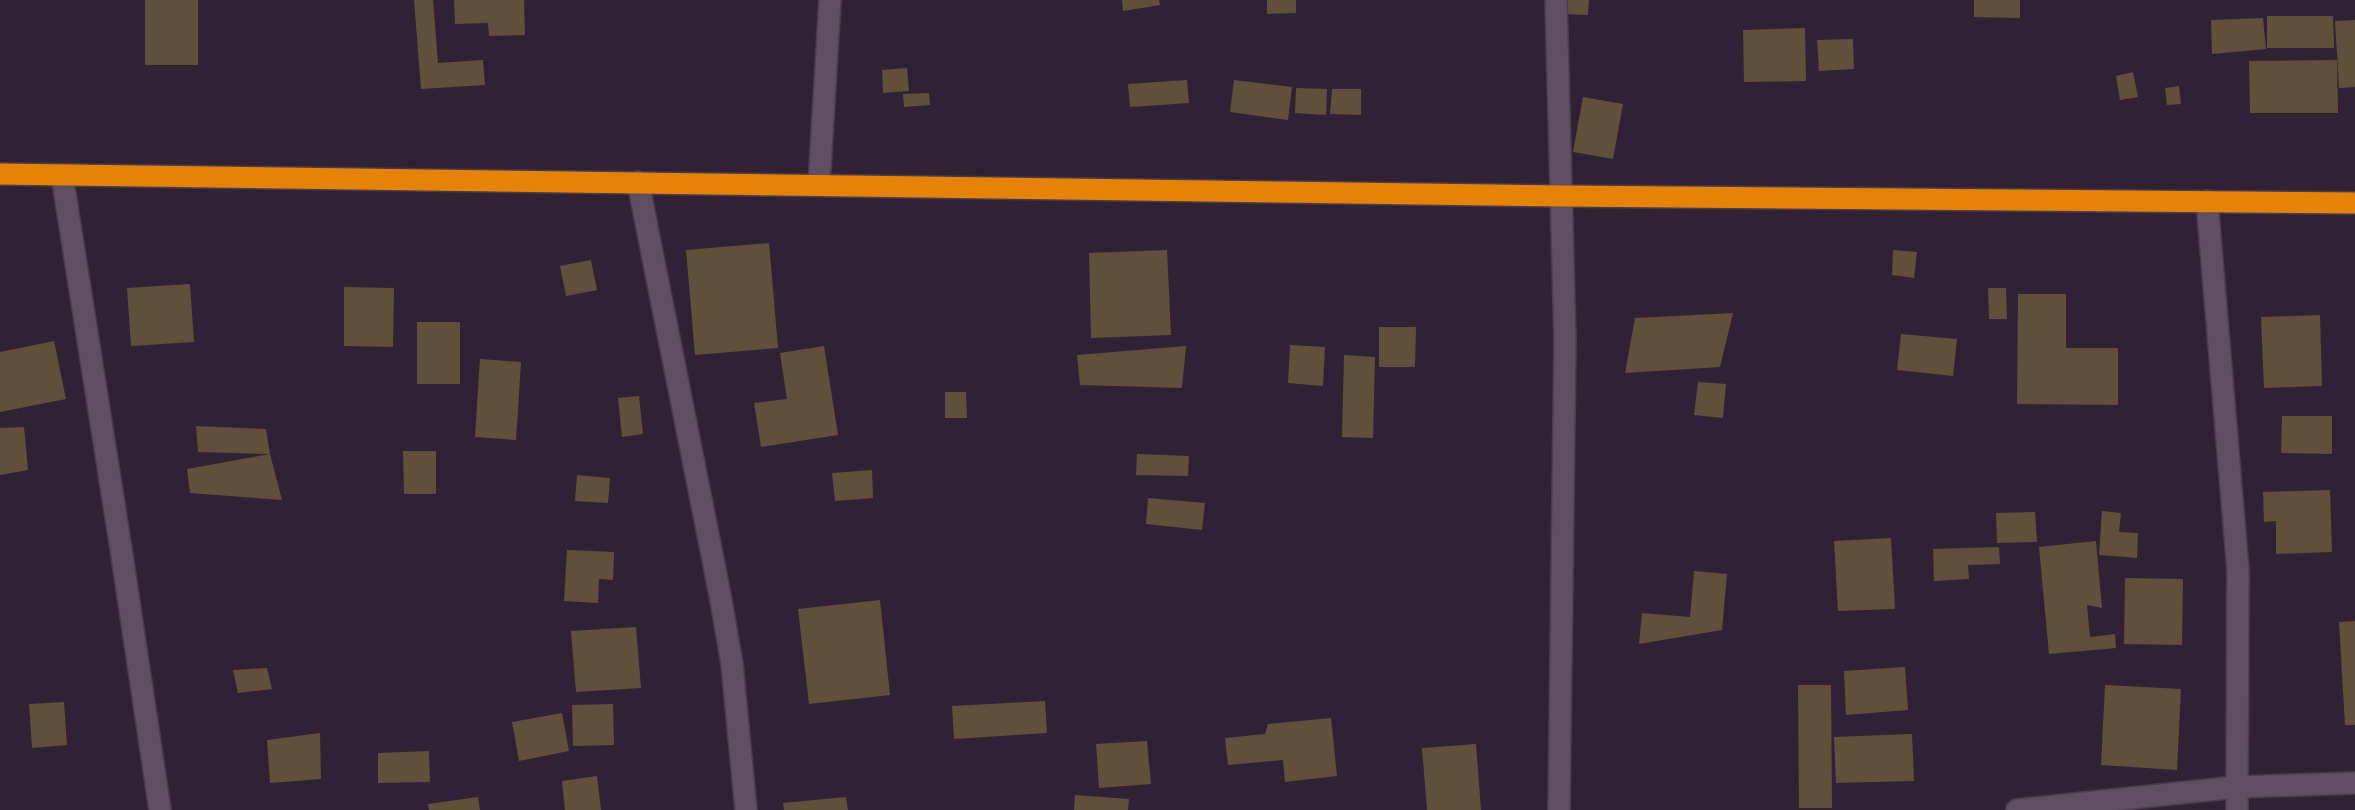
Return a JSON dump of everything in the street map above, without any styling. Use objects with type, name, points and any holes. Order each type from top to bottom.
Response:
[{"type":"highway","points":[[0,174],[1562,196],[2355,203]]},
{"type":"street","points":[[819,185],[830,0]]},
{"type":"street","points":[[1556,0],[1565,340],[1559,810]]},
{"type":"street","points":[[62,175],[160,810]]},
{"type":"street","points":[[639,181],[732,664],[746,810]]},
{"type":"street","points":[[2207,201],[2238,571],[2238,810]]},
{"type":"street","points":[[2017,810],[2237,787],[2355,783]]},
{"type":"building","points":[[145,0],[198,0],[198,65],[145,65]]},
{"type":"building","points":[[414,0],[433,0],[438,63],[483,60],[485,85],[421,89]]},
{"type":"building","points":[[454,0],[524,0],[525,35],[489,36],[488,23],[455,24]]},
{"type":"building","points":[[1122,0],[1159,0],[1160,5],[1123,11]]},
{"type":"building","points":[[1267,0],[1296,0],[1296,13],[1267,14]]},
{"type":"building","points":[[1566,0],[1589,0],[1588,15],[1566,14]]},
{"type":"building","points":[[1974,0],[2020,0],[2020,18],[1974,17]]},
{"type":"building","points":[[2267,16],[2333,16],[2334,48],[2267,48]]},
{"type":"building","points":[[2263,18],[2266,49],[2212,54],[2211,20]]},
{"type":"building","points":[[2355,20],[2355,87],[2339,88],[2335,21]]},
{"type":"building","points":[[1805,28],[1806,81],[1744,82],[1743,30]]},
{"type":"building","points":[[1853,39],[1854,69],[1819,71],[1817,40]]},
{"type":"building","points":[[2337,60],[2338,113],[2250,113],[2249,61]]},
{"type":"building","points":[[907,68],[909,91],[883,93],[882,70]]},
{"type":"building","points":[[2133,72],[2138,97],[2120,100],[2116,76]]},
{"type":"building","points":[[1187,80],[1189,103],[1130,107],[1128,84]]},
{"type":"building","points":[[1234,80],[1292,87],[1288,120],[1230,112]]},
{"type":"building","points":[[2179,86],[2181,104],[2167,105],[2165,88]]},
{"type":"building","points":[[1296,88],[1327,89],[1326,115],[1295,113]]},
{"type":"building","points":[[1332,89],[1361,89],[1361,115],[1330,114]]},
{"type":"building","points":[[929,93],[930,105],[904,107],[903,94]]},
{"type":"building","points":[[1583,97],[1623,104],[1613,159],[1573,152]]},
{"type":"building","points":[[769,243],[778,348],[695,355],[686,250]]},
{"type":"building","points":[[1167,250],[1171,335],[1091,338],[1089,253]]},
{"type":"building","points":[[1893,250],[1917,252],[1914,278],[1892,275]]},
{"type":"building","points":[[591,260],[597,290],[566,296],[560,266]]},
{"type":"building","points":[[190,284],[194,342],[131,346],[127,288]]},
{"type":"building","points":[[344,287],[394,288],[393,347],[344,346]]},
{"type":"building","points":[[1988,288],[2006,288],[2007,319],[1989,319]]},
{"type":"building","points":[[2018,294],[2066,294],[2066,348],[2118,348],[2118,405],[2017,404]]},
{"type":"building","points":[[1733,313],[1720,367],[1625,373],[1635,318]]},
{"type":"building","points":[[2320,315],[2322,386],[2264,388],[2261,317]]},
{"type":"building","points":[[417,322],[460,322],[460,384],[417,384]]},
{"type":"building","points":[[1379,327],[1416,327],[1415,367],[1379,367]]},
{"type":"building","points":[[1901,334],[1957,339],[1953,376],[1897,370]]},
{"type":"building","points":[[54,341],[66,399],[0,412],[0,352]]},
{"type":"building","points":[[1290,345],[1325,347],[1323,386],[1288,383]]},
{"type":"building","points":[[824,346],[838,435],[761,447],[754,403],[787,399],[780,353]]},
{"type":"building","points":[[1186,346],[1182,388],[1080,385],[1077,355]]},
{"type":"building","points":[[1344,355],[1375,357],[1373,438],[1342,437]]},
{"type":"building","points":[[480,359],[521,362],[516,440],[475,437]]},
{"type":"building","points":[[1698,382],[1726,384],[1723,418],[1694,415]]},
{"type":"building","points":[[945,392],[966,392],[967,418],[945,418]]},
{"type":"building","points":[[639,396],[643,434],[622,437],[618,398]]},
{"type":"building","points":[[2282,416],[2332,416],[2332,454],[2281,453]]},
{"type":"building","points":[[196,426],[266,429],[270,454],[198,452]]},
{"type":"building","points":[[24,427],[28,470],[0,475],[0,428]]},
{"type":"building","points":[[403,451],[436,451],[436,494],[404,494]]},
{"type":"building","points":[[270,454],[282,500],[190,493],[187,469]]},
{"type":"building","points":[[1137,454],[1189,456],[1188,476],[1136,475]]},
{"type":"building","points":[[872,470],[873,498],[835,501],[832,473]]},
{"type":"building","points":[[577,475],[610,478],[608,503],[575,501]]},
{"type":"building","points":[[2330,490],[2332,552],[2276,554],[2276,521],[2264,522],[2263,492]]},
{"type":"building","points":[[1148,498],[1205,503],[1202,530],[1146,524]]},
{"type":"building","points":[[2102,511],[2121,513],[2119,532],[2138,533],[2137,558],[2099,555]]},
{"type":"building","points":[[2035,512],[2037,542],[1997,543],[1996,513]]},
{"type":"building","points":[[1891,538],[1895,609],[1838,611],[1834,541]]},
{"type":"building","points":[[2096,541],[2102,608],[2087,605],[2090,637],[2115,634],[2116,648],[2049,654],[2039,547]]},
{"type":"building","points":[[1999,547],[2000,564],[1968,565],[1969,579],[1934,581],[1933,549]]},
{"type":"building","points":[[567,550],[614,552],[613,580],[599,579],[598,603],[564,601]]},
{"type":"building","points":[[1694,571],[1727,574],[1722,630],[1639,644],[1642,613],[1690,617]]},
{"type":"building","points":[[2125,578],[2183,579],[2182,645],[2124,644]]},
{"type":"building","points":[[880,600],[890,695],[809,704],[798,609]]},
{"type":"building","points":[[2355,621],[2355,725],[2345,725],[2339,622]]},
{"type":"building","points":[[636,627],[641,688],[576,692],[571,631]]},
{"type":"building","points":[[1905,667],[1908,710],[1846,715],[1844,671]]},
{"type":"building","points":[[267,668],[272,689],[238,693],[233,670]]},
{"type":"building","points":[[1798,685],[1831,685],[1832,808],[1799,808]]},
{"type":"building","points":[[2105,685],[2181,689],[2177,770],[2101,765]]},
{"type":"building","points":[[1045,701],[1047,733],[954,739],[952,706]]},
{"type":"building","points":[[64,702],[67,745],[32,748],[29,704]]},
{"type":"building","points":[[613,704],[614,745],[573,746],[572,705]]},
{"type":"building","points":[[562,713],[569,751],[519,761],[512,722]]},
{"type":"building","points":[[1331,718],[1337,776],[1285,782],[1283,760],[1228,765],[1225,738],[1265,734],[1268,724]]},
{"type":"building","points":[[320,733],[321,779],[270,783],[267,740]]},
{"type":"building","points":[[1912,734],[1914,781],[1836,783],[1834,737]]},
{"type":"building","points":[[1147,741],[1151,784],[1099,788],[1096,744]]},
{"type":"building","points":[[1476,744],[1481,810],[1427,810],[1422,748]]},
{"type":"building","points":[[429,751],[430,782],[378,783],[378,753]]},
{"type":"building","points":[[597,776],[601,810],[565,810],[562,781]]},
{"type":"building","points":[[1075,795],[1129,799],[1128,810],[1074,810]]},
{"type":"building","points":[[478,797],[480,810],[429,810],[428,804]]},
{"type":"building","points":[[846,797],[848,810],[784,810],[783,803]]}]
